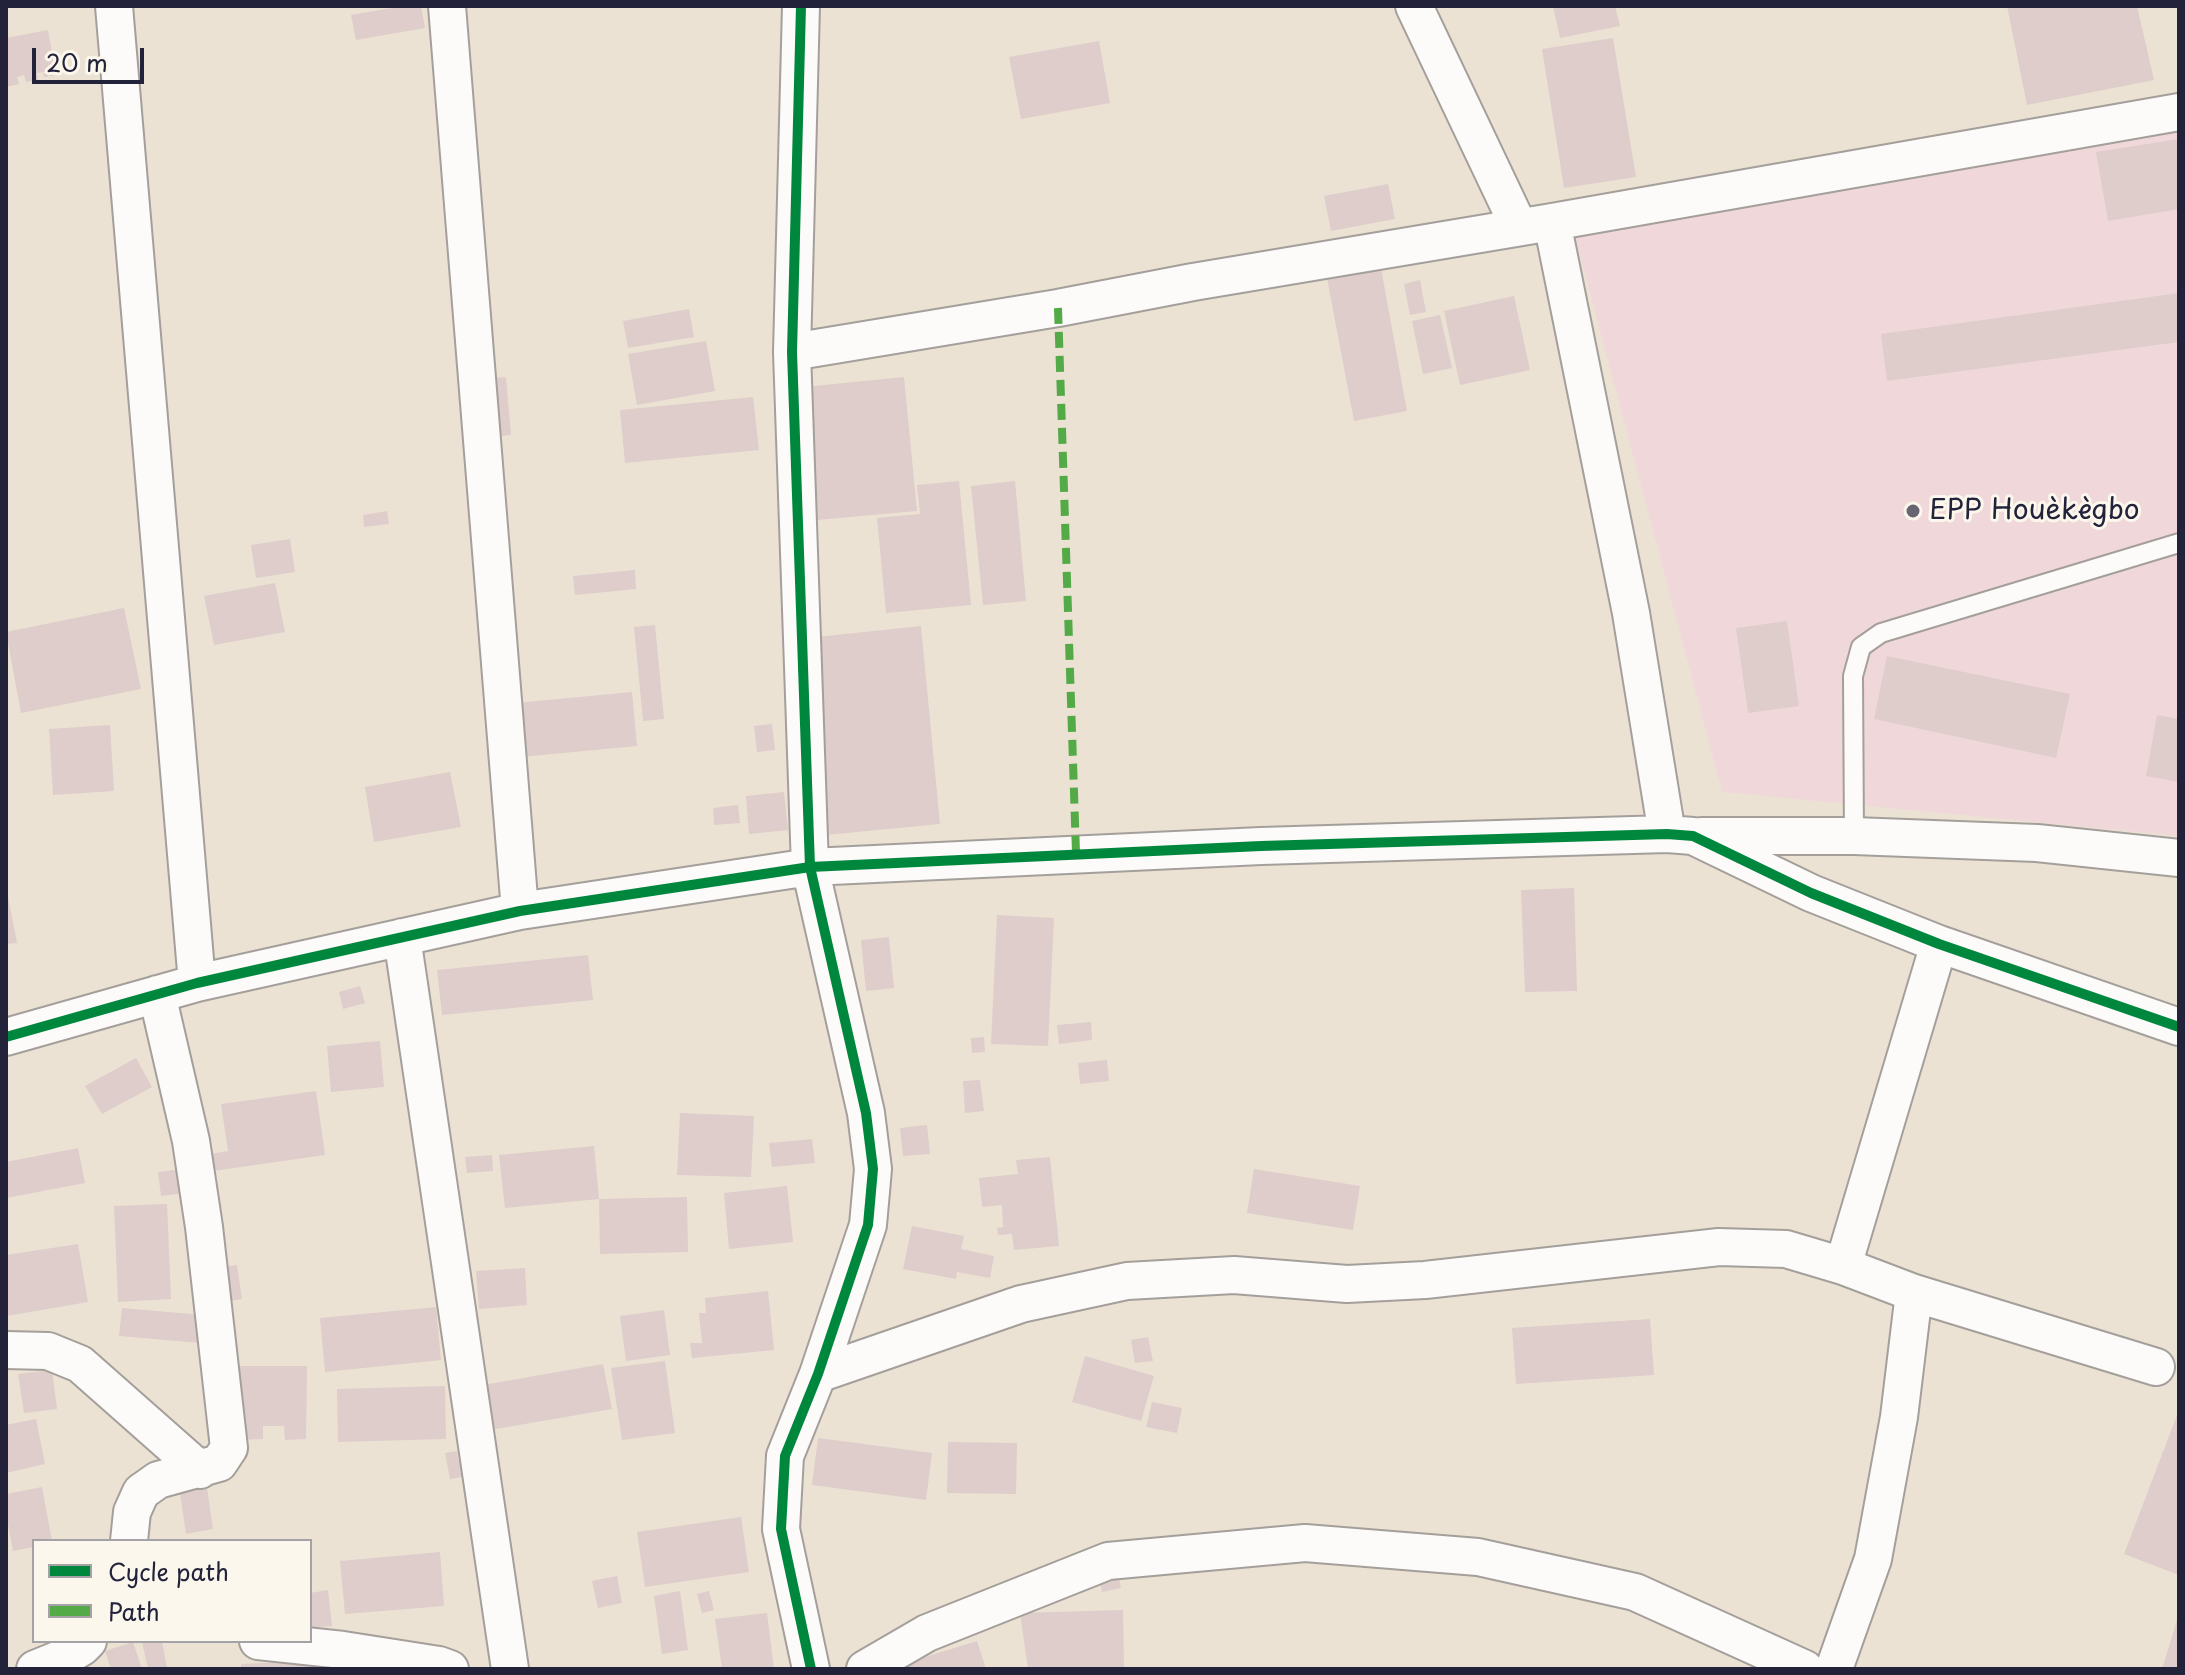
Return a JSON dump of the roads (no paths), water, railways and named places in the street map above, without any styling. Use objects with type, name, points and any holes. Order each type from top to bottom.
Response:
[{"type":"street","points":[[114,6],[197,983]]},
{"type":"street","points":[[447,6],[520,911]]},
{"type":"street","points":[[801,6],[792,352],[810,867],[866,1113],[873,1169],[868,1225],[818,1374],[785,1456],[781,1529],[811,1669]]},
{"type":"street","points":[[1414,6],[1536,225],[1631,613],[1680,835]]},
{"type":"street","points":[[792,352],[2179,112]]},
{"type":"street","points":[[1680,835],[1811,893],[1939,944],[2179,1027]]},
{"type":"street","points":[[6,1037],[197,983],[520,911],[810,867],[1261,846],[1680,835],[1854,836],[2037,843],[2179,858]]},
{"type":"street","points":[[402,937],[510,1669]]},
{"type":"street","points":[[1843,1266],[1939,944]]},
{"type":"street","points":[[129,1539],[132,1512],[141,1492],[158,1480],[219,1463],[229,1448],[191,1141],[157,994]]},
{"type":"street","points":[[818,1374],[1021,1304],[1127,1281],[1234,1275],[1347,1284],[1425,1280],[1719,1247],[1786,1249],[1843,1266],[1914,1293],[2156,1367]]},
{"type":"street","points":[[1834,1669],[1873,1559],[1899,1417],[1914,1293]]},
{"type":"street","points":[[6,1350],[48,1351],[80,1364],[200,1470]]},
{"type":"street","points":[[865,1669],[927,1633],[1108,1561],[1305,1543],[1478,1557],[1635,1592],[1805,1669]]},
{"type":"street","points":[[35,1669],[67,1656],[85,1643]]},
{"type":"street","points":[[277,1643],[343,1650],[450,1669]]},
{"type":"lane","points":[[1854,836],[1853,676],[1861,647],[1881,633],[2179,543]]},
{"type":"place","name":"EPP Houèkègbo","points":[[1913,511]]}]
